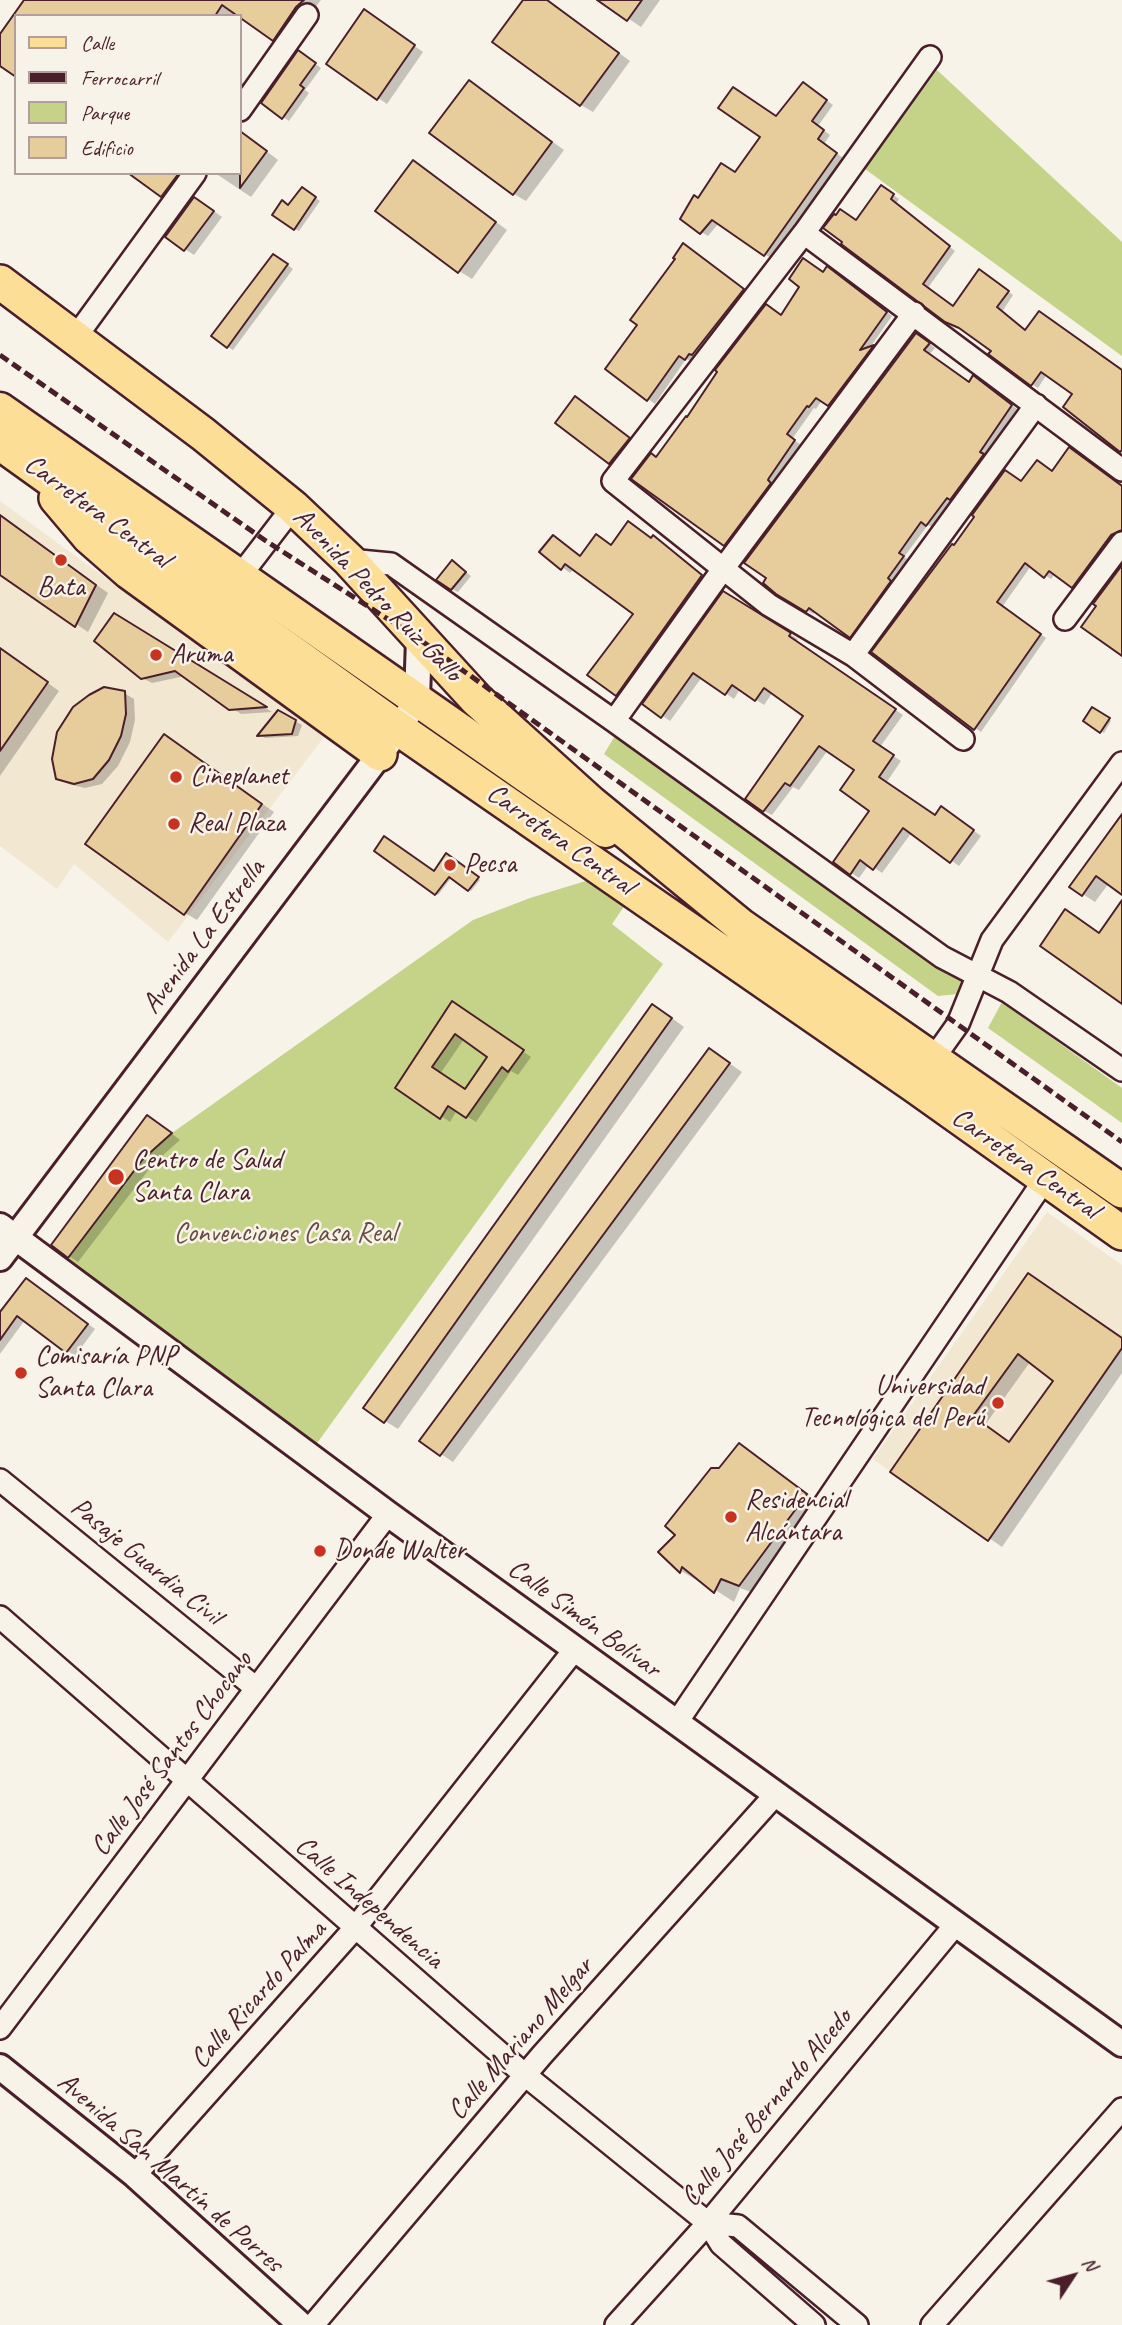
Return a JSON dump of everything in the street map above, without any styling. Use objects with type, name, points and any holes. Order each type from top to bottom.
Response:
[{"type":"highway","name":"Avenida Pedro Ruiz Gallo","points":[[0,282],[203,434],[293,507],[349,560],[477,700],[538,757],[740,926]]},
{"type":"highway","name":"Carretera Central","points":[[7,448],[389,742],[915,1086],[1122,1233]]},
{"type":"highway","name":"Carretera Central","points":[[740,926],[1122,1191]]},
{"type":"main road","name":"Carretera Central","points":[[0,409],[740,926]]},
{"type":"street","points":[[242,107],[307,15]]},
{"type":"street","points":[[930,57],[804,233],[612,481],[769,605],[853,655],[963,739]]},
{"type":"street","points":[[75,338],[194,175]]},
{"type":"street","points":[[804,233],[1122,470]]},
{"type":"street","points":[[614,721],[723,569],[914,313]]},
{"type":"street","points":[[853,655],[1036,405]]},
{"type":"street","points":[[240,576],[293,507]]},
{"type":"street","points":[[1065,619],[1122,543]]},
{"type":"street","points":[[349,560],[391,564],[931,950],[1009,992],[1122,1070]]},
{"type":"street","name":"Avenida La Estrella","points":[[0,1258],[8,1231],[389,742],[417,699],[419,639]]},
{"type":"street","points":[[915,1086],[958,1024],[992,940],[1122,763]]},
{"type":"street","points":[[677,1722],[1045,1179]]},
{"type":"street","name":"Calle Simón Bolívar","points":[[8,1231],[388,1514],[1122,2044]]},
{"type":"street","name":"Pasaje Guardia Civil","points":[[0,1480],[256,1688]]},
{"type":"street","name":"Calle José Santos Chocano","points":[[0,2028],[388,1514]]},
{"type":"street","name":"Calle Independencia","points":[[1,1618],[525,2075],[708,2223],[721,2244],[814,2325]]},
{"type":"street","name":"Calle Ricardo Palma","points":[[135,2175],[355,1928],[576,1649]]},
{"type":"street","name":"Calle Mariano Melgar","points":[[313,2325],[525,2075],[776,1794]]},
{"type":"street","name":"Calle José Bernardo Alcedo","points":[[616,2325],[708,2223],[956,1924]]},
{"type":"street","name":"Avenida San Martín de Porres","points":[[0,2067],[135,2175],[301,2325]]},
{"type":"street","points":[[932,2325],[1122,2109]]},
{"type":"street","name":"Calle Independencia","points":[[708,2223],[738,2226],[857,2325]]},
{"type":"shaded area","points":[[0,501],[324,737],[168,942],[74,864],[57,889],[0,846]]},
{"type":"shaded area","name":"Universidad Tecnológica del Perú","points":[[1047,1212],[1122,1265],[1122,1348],[988,1541],[873,1459]]},
{"type":"green space","points":[[937,70],[1122,242],[1122,356],[865,169]]},
{"type":"green space","points":[[616,734],[968,981],[967,993],[938,996],[604,754]]},
{"type":"green space","name":"Convenciones Casa Real","points":[[589,880],[625,905],[612,924],[663,964],[315,1446],[282,1422],[277,1413],[201,1357],[192,1358],[64,1262],[143,1159],[172,1133],[473,920],[530,898]]},
{"type":"green space","points":[[1002,1002],[1122,1088],[1122,1123],[988,1028]]},
{"type":"building","points":[[24,0],[304,0],[296,7],[273,41],[242,19],[242,14],[235,14],[222,5],[216,14],[14,14]]},
{"type":"building","points":[[523,0],[547,0],[619,53],[580,106],[492,42]]},
{"type":"building","points":[[597,0],[642,0],[627,21]]},
{"type":"building","points":[[364,9],[415,45],[377,100],[326,64]]},
{"type":"building","points":[[14,14],[14,76],[0,66],[0,34]]},
{"type":"building","points":[[298,50],[316,63],[300,85],[304,88],[282,119],[261,103]]},
{"type":"building","points":[[469,80],[552,142],[513,195],[429,133]]},
{"type":"building","points":[[803,82],[827,100],[812,121],[824,130],[818,139],[837,153],[764,256],[712,220],[700,234],[680,219],[694,195],[698,198],[721,163],[735,172],[760,137],[718,108],[733,87],[776,116]]},
{"type":"building","points":[[242,132],[267,151],[240,188],[242,175]]},
{"type":"building","points":[[413,160],[496,222],[458,273],[375,211]]},
{"type":"building","points":[[131,175],[178,175],[161,197]]},
{"type":"building","points":[[881,185],[894,194],[891,199],[950,246],[923,284],[953,306],[979,269],[1009,291],[997,307],[1025,330],[1039,311],[1122,370],[1120,452],[1063,407],[1072,394],[1041,372],[1031,386],[988,354],[991,351],[959,328],[945,322],[823,228],[840,209],[856,220]]},
{"type":"building","points":[[302,187],[316,197],[294,230],[272,215],[282,200],[288,205]]},
{"type":"building","points":[[194,197],[214,211],[184,251],[165,237]]},
{"type":"building","points":[[683,243],[744,289],[692,355],[689,354],[685,360],[679,356],[647,401],[605,369],[637,325],[630,320],[675,259],[673,258]]},
{"type":"building","points":[[273,254],[288,264],[227,348],[211,336]]},
{"type":"building","points":[[803,258],[823,272],[827,266],[887,312],[860,350],[874,345],[828,406],[816,398],[787,434],[795,440],[769,478],[771,483],[724,546],[631,479],[651,453],[656,457],[687,417],[717,372],[715,370],[766,304],[781,315],[799,287],[789,279]]},
{"type":"building","points":[[916,333],[930,343],[924,350],[969,382],[973,375],[1012,405],[980,452],[984,454],[950,500],[947,498],[926,526],[921,522],[899,553],[904,556],[888,578],[891,581],[850,638],[809,608],[806,612],[776,594],[763,583],[766,578],[744,563]]},
{"type":"building","points":[[575,396],[630,438],[609,464],[555,423]]},
{"type":"building","points":[[1069,447],[1122,486],[1122,530],[1111,535],[1072,588],[1049,571],[1044,578],[1025,563],[997,602],[1041,634],[974,730],[871,652],[952,544],[954,545],[1005,470],[1021,481],[1037,460],[1052,471]]},
{"type":"building","points":[[0,515],[96,585],[75,627],[0,575]]},
{"type":"building","points":[[628,521],[651,538],[653,535],[702,575],[616,696],[587,675],[633,614],[565,564],[561,570],[539,552],[553,535],[580,556],[596,534],[611,545]]},
{"type":"building","points":[[452,560],[466,572],[451,590],[436,580]]},
{"type":"building","points":[[1122,565],[1122,656],[1081,627],[1096,606],[1093,604]]},
{"type":"building","points":[[723,591],[791,633],[789,636],[896,709],[873,741],[894,755],[879,777],[935,815],[941,806],[974,830],[950,863],[903,828],[873,870],[860,860],[850,875],[833,862],[869,811],[840,790],[854,770],[819,746],[790,786],[785,783],[763,812],[745,799],[803,716],[764,688],[755,701],[732,685],[725,695],[693,673],[661,718],[642,704]]},
{"type":"building","points":[[114,613],[267,707],[229,710],[175,671],[141,679],[94,641]]},
{"type":"building","points":[[0,648],[48,682],[0,751]]},
{"type":"building","points":[[104,687],[125,691],[126,714],[121,736],[109,760],[93,779],[74,784],[56,779],[52,759],[57,732],[73,707]]},
{"type":"building","points":[[1092,707],[1110,718],[1100,733],[1083,721]]},
{"type":"building","points":[[278,710],[296,720],[292,734],[257,736]]},
{"type":"building","name":"Real Plaza","points":[[164,734],[262,804],[184,915],[85,844]]},
{"type":"building","points":[[1122,814],[1122,895],[1096,876],[1082,896],[1069,887]]},
{"type":"building","points":[[384,836],[434,871],[446,853],[479,877],[468,891],[449,877],[435,895],[374,851]]},
{"type":"building","points":[[1122,900],[1122,1004],[1040,946],[1065,909],[1099,933]]},
{"type":"building","points":[[452,1001],[524,1050],[508,1072],[502,1067],[466,1118],[448,1106],[440,1119],[395,1088]],"holes":[[[455,1034],[487,1057],[465,1089],[432,1067]]]},
{"type":"building","points":[[652,1004],[672,1018],[384,1423],[363,1408]]},
{"type":"building","points":[[709,1048],[730,1063],[440,1456],[419,1441]]},
{"type":"building","name":"Centro de Salud Santa Clara","points":[[147,1115],[172,1133],[143,1159],[68,1258],[51,1245]]},
{"type":"building","name":"Universidad Tecnológica del Perú","points":[[1028,1273],[1122,1338],[1122,1348],[988,1541],[890,1472]],"holes":[[[1018,1354],[1053,1381],[1009,1442],[973,1416]]]},
{"type":"building","points":[[26,1278],[88,1324],[66,1353],[17,1316],[0,1340],[0,1312]]},
{"type":"building","name":"Residencial Alcántara","points":[[739,1443],[807,1494],[739,1586],[721,1579],[714,1593],[682,1567],[680,1573],[658,1552],[675,1535],[665,1526],[711,1468],[719,1468]]},
{"type":"railway","points":[[0,355],[266,541],[419,639],[1122,1142]]},
{"type":"place","name":"Bata","points":[[61,560]]},
{"type":"place","name":"Aruma","points":[[156,655]]},
{"type":"place","name":"Cineplanet","points":[[176,777]]},
{"type":"place","name":"Real Plaza","points":[[174,824]]},
{"type":"place","name":"Pecsa","points":[[450,865]]},
{"type":"place","name":"Centro de Salud Santa Clara","points":[[116,1177]]},
{"type":"place","name":"Comisaría PNP Santa Clara","points":[[21,1373]]},
{"type":"place","name":"Universidad Tecnológica del Perú","points":[[998,1403]]},
{"type":"place","name":"Residencial Alcántara","points":[[731,1517]]},
{"type":"place","name":"Donde Walter","points":[[320,1551]]}]
